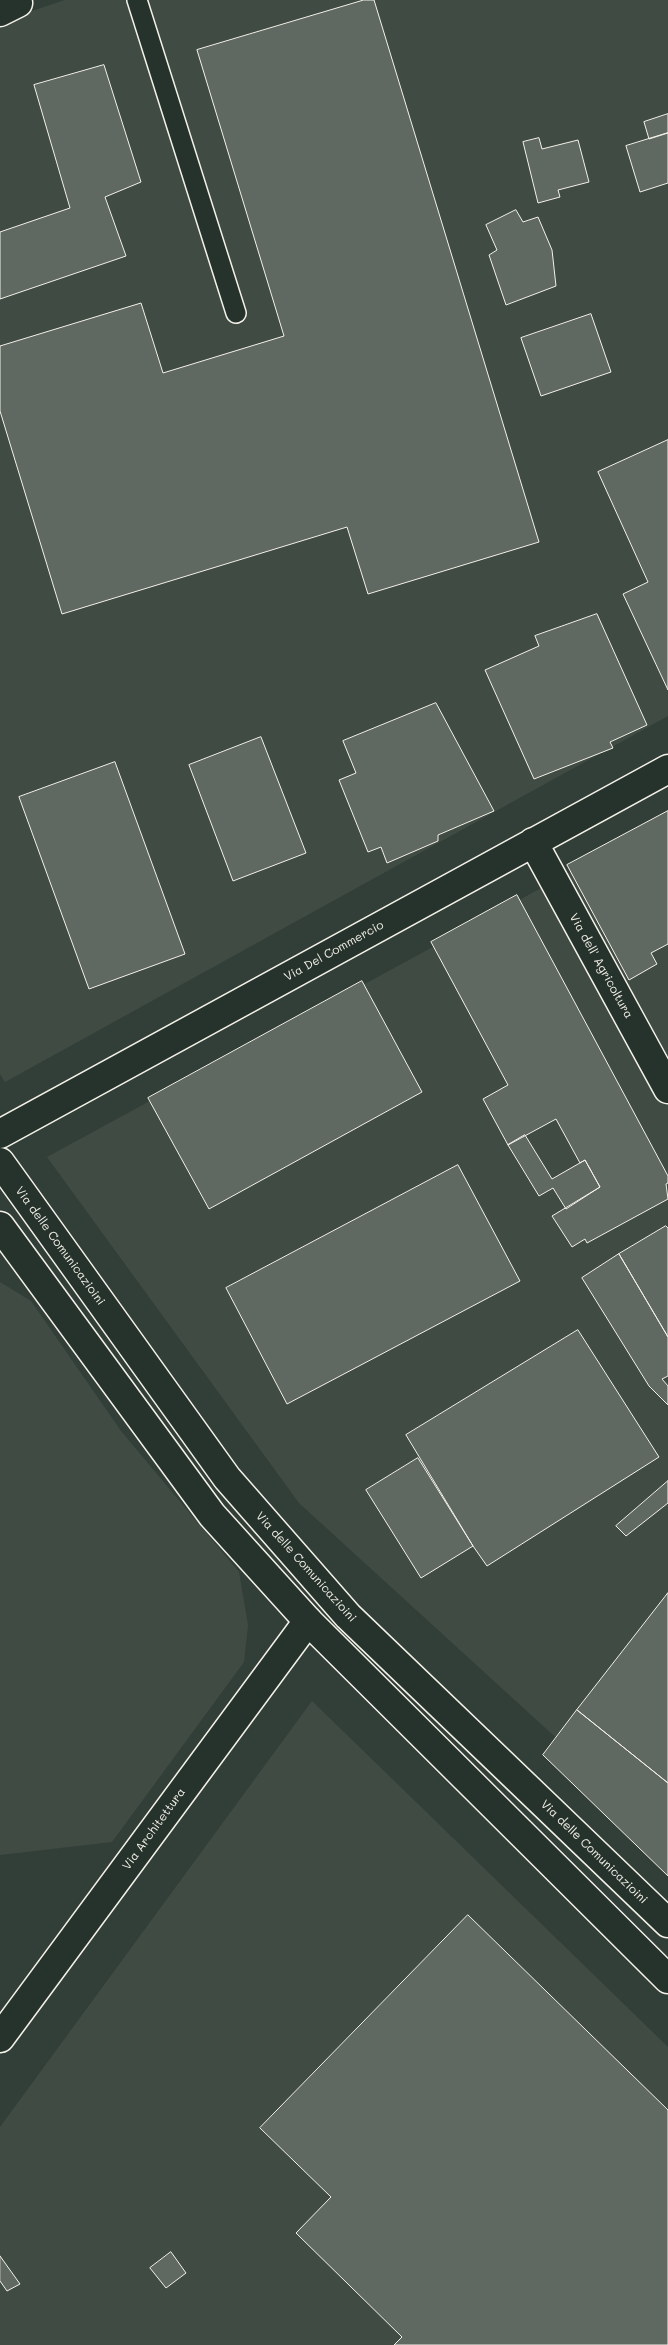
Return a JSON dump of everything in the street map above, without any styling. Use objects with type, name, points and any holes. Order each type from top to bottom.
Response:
[{"type":"street","name":"Via Del Commercio","points":[[0,1134],[668,769]]},
{"type":"street","name":"Via dell' Agricoltura","points":[[533,842],[668,1089]]},
{"type":"street","name":"Via delle Comunicazioini","points":[[0,1162],[227,1478],[348,1616],[668,1923]]},
{"type":"street","points":[[0,1226],[212,1515],[308,1621],[668,1979]]},
{"type":"street","name":"Via Architettura","points":[[0,2038],[308,1621]]},
{"type":"lane","points":[[137,0],[236,313]]},
{"type":"shaded area","points":[[65,0],[668,0],[668,716],[5,1082],[0,1074],[0,26],[29,12]]},
{"type":"shaded area","points":[[668,819],[668,1840],[299,1503],[47,1157]]},
{"type":"shaded area","points":[[0,1282],[31,1301],[121,1431],[239,1572],[248,1625],[244,1662],[112,1842],[0,1855]]},
{"type":"shaded area","points":[[312,1701],[668,2047],[668,2345],[0,2345],[0,2127]]},
{"type":"building","points":[[364,0],[374,0],[539,542],[368,594],[347,527],[62,614],[0,411],[0,346],[141,303],[163,373],[284,336],[197,50]]},
{"type":"building","points":[[104,65],[141,182],[105,197],[126,256],[0,299],[0,232],[70,208],[34,85]]},
{"type":"building","points":[[668,114],[668,133],[649,139],[644,122]]},
{"type":"building","points":[[668,133],[668,183],[640,192],[626,146]]},
{"type":"building","points":[[539,138],[542,149],[578,140],[589,182],[558,190],[560,197],[538,203],[523,142]]},
{"type":"building","points":[[516,210],[523,222],[538,217],[552,250],[556,286],[506,305],[489,255],[497,250],[486,225]]},
{"type":"building","points":[[591,314],[611,372],[541,396],[521,338]]},
{"type":"building","points":[[668,440],[668,690],[623,594],[648,582],[598,472]]},
{"type":"building","points":[[597,614],[647,725],[610,742],[613,748],[534,779],[485,670],[539,646],[535,636]]},
{"type":"building","points":[[436,703],[494,811],[438,835],[438,841],[387,863],[381,847],[368,852],[339,780],[356,773],[343,741]]},
{"type":"building","points":[[261,737],[306,853],[233,881],[189,765]]},
{"type":"building","points":[[115,762],[185,954],[89,989],[19,797]]},
{"type":"building","points":[[668,811],[668,944],[651,953],[657,964],[629,980],[567,865]]},
{"type":"building","points":[[517,895],[668,1176],[668,1183],[666,1184],[668,1199],[587,1243],[585,1239],[572,1247],[552,1216],[600,1187],[585,1160],[580,1163],[556,1119],[508,1145],[483,1099],[508,1085],[431,942]]},
{"type":"building","points":[[362,981],[422,1092],[209,1209],[148,1098]]},
{"type":"building","points":[[525,1135],[552,1179],[585,1160],[600,1187],[566,1209],[553,1188],[539,1196],[508,1145]]},
{"type":"building","points":[[458,1165],[520,1281],[287,1404],[226,1288]]},
{"type":"building","points":[[666,1226],[668,1228],[668,1337],[619,1254]]},
{"type":"building","points":[[619,1254],[668,1337],[668,1376],[662,1379],[668,1386],[668,1405],[649,1386],[582,1278]]},
{"type":"building","points":[[578,1330],[659,1457],[487,1566],[406,1435]]},
{"type":"building","points":[[418,1458],[473,1546],[421,1578],[366,1490]]},
{"type":"building","points":[[668,1481],[668,1503],[626,1536],[616,1526]]},
{"type":"building","points":[[668,1593],[668,1783],[577,1710]]},
{"type":"building","points":[[577,1710],[668,1783],[668,1876],[543,1755]]},
{"type":"building","points":[[468,1915],[668,2110],[668,2345],[394,2345],[402,2337],[296,2233],[331,2197],[260,2128]]},
{"type":"building","points":[[171,2252],[186,2273],[166,2288],[150,2268]]},
{"type":"building","points":[[0,2256],[20,2284],[7,2291],[0,2281]]}]
